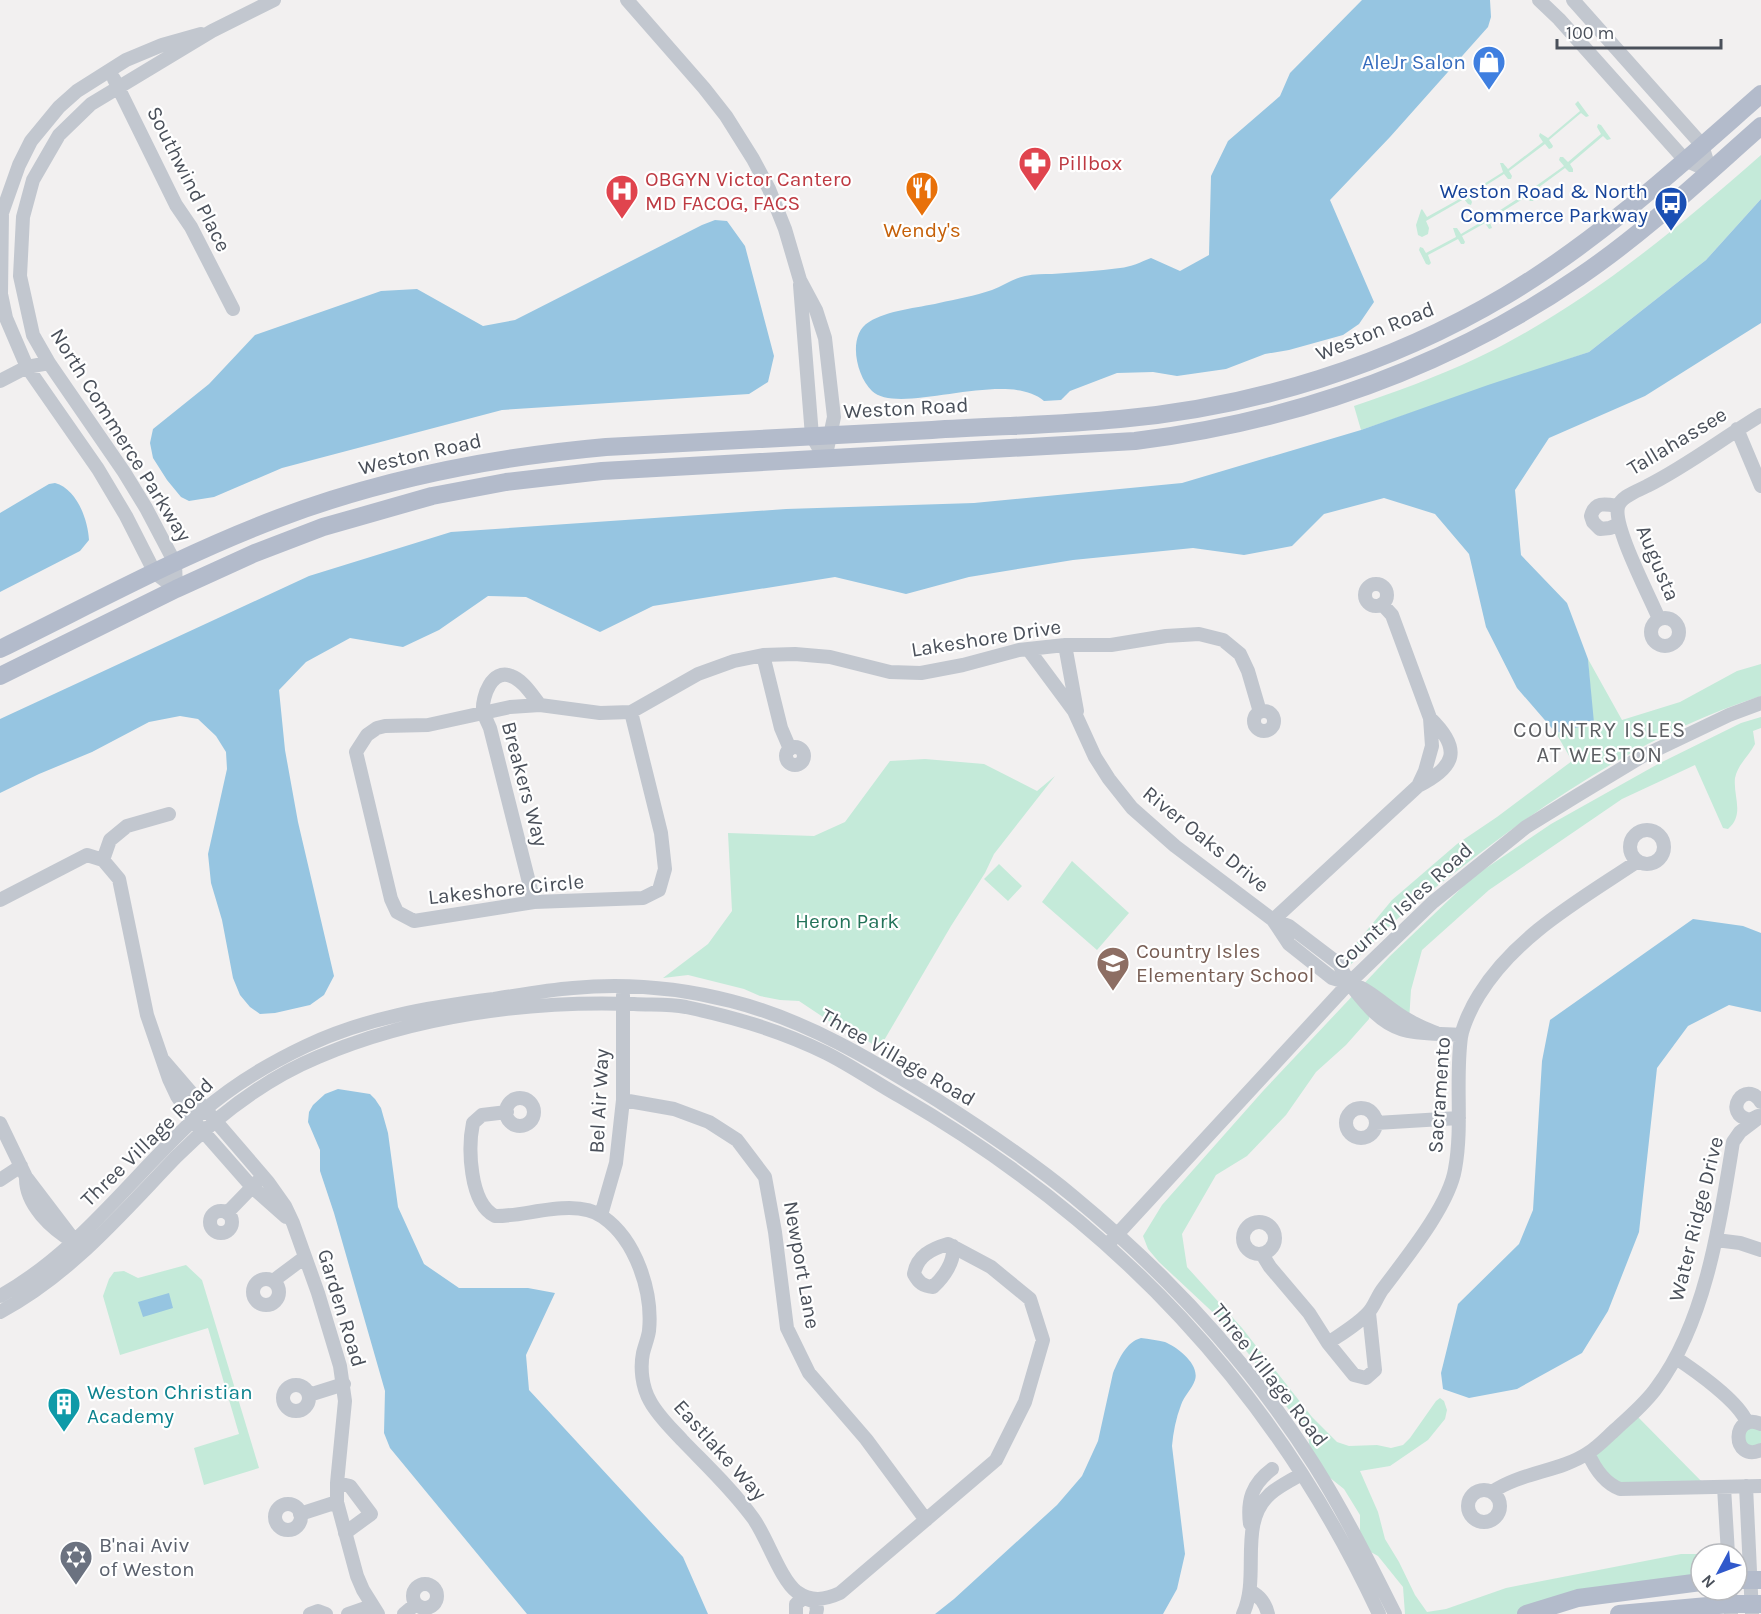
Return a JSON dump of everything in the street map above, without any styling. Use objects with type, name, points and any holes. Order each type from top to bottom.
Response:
[{"type":"main road","name":"Weston Road","points":[[0,649],[175,563],[249,530],[368,488],[456,467],[536,454],[606,447],[1120,419],[1223,404],[1308,382],[1406,346],[1505,296],[1588,241],[1634,206],[1761,94]]},
{"type":"main road","name":"Weston Road","points":[[0,676],[176,589],[290,539],[363,514],[432,496],[506,482],[568,474],[1135,441],[1239,424],[1323,402],[1370,386],[1442,356],[1522,313],[1581,276],[1631,239],[1761,126]]},
{"type":"main road","points":[[1526,1614],[1578,1598],[1689,1584]]},
{"type":"main road","points":[[1619,1614],[1730,1603],[1755,1608]]},
{"type":"street","name":"North Commerce Parkway","points":[[176,589],[175,563],[146,508],[49,363],[33,335],[20,276],[23,217],[33,180],[59,135],[91,104],[184,50],[212,31],[274,0]]},
{"type":"street","points":[[627,0],[726,116],[769,189],[785,229],[800,280],[825,459]]},
{"type":"street","points":[[1539,0],[1559,19],[1685,160],[1710,171]]},
{"type":"street","points":[[1573,0],[1702,145],[1710,171]]},
{"type":"street","name":"North Commerce Parkway","points":[[176,589],[155,573],[126,516],[98,469],[27,367],[6,318],[1,294],[1,213],[19,165],[31,141],[68,99],[109,69],[162,45],[212,31]]},
{"type":"street","name":"Southwind Place","points":[[109,69],[176,205],[233,309]]},
{"type":"street","points":[[1,213],[23,217]]},
{"type":"street","points":[[800,280],[816,310],[825,338],[834,417],[821,436]]},
{"type":"street","points":[[0,381],[27,367],[49,363]]},
{"type":"street","name":"Tallahassee","points":[[1618,506],[1598,505],[1591,516],[1593,522],[1600,529],[1619,524],[1618,506],[1628,496],[1663,478],[1761,415]]},
{"type":"street","points":[[1737,429],[1761,486]]},
{"type":"street","name":"Augusta","points":[[1619,524],[1659,619]]},
{"type":"street","points":[[1382,604],[1392,615],[1430,718],[1432,746],[1418,786]]},
{"type":"street","name":"Lakeshore Drive","points":[[367,735],[385,726],[428,725],[483,711],[510,707],[540,705],[600,713],[631,712],[698,674],[734,661],[763,656],[795,654],[830,657],[890,672],[921,673],[1028,649],[1065,645],[1111,645],[1166,636],[1199,634],[1223,640],[1240,654],[1248,671],[1260,712]]},
{"type":"street","name":"River Oaks Drive","points":[[1065,645],[1081,724]]},
{"type":"street","name":"River Oaks Drive","points":[[1028,649],[1065,699],[1081,724],[1095,756],[1109,779],[1132,808],[1175,846],[1273,920],[1289,944],[1332,978],[1361,986],[1409,1021],[1436,1033],[1461,1035]]},
{"type":"street","points":[[763,656],[781,728],[789,749]]},
{"type":"street","points":[[483,711],[484,697],[489,686],[505,674],[512,676],[527,689],[540,705]]},
{"type":"street","name":"Country Isles Road","points":[[1113,1239],[1349,983],[1433,902],[1526,827],[1641,757],[1729,715],[1761,703]]},
{"type":"street","name":"Breakers Way","points":[[483,711],[490,728],[534,903]]},
{"type":"street","name":"Lakeshore Circle","points":[[367,735],[356,752],[392,899],[397,912],[414,921],[534,903],[643,898],[659,890],[665,869],[661,833],[631,712]]},
{"type":"street","points":[[1273,920],[1418,786],[1441,772],[1447,765],[1451,748],[1447,735],[1430,718]]},
{"type":"street","points":[[0,900],[87,855],[103,860],[110,840],[127,826],[169,814]]},
{"type":"street","name":"Garden Road","points":[[103,860],[119,879],[147,1015],[177,1096],[203,1132],[252,1187],[293,1223]]},
{"type":"street","name":"Sacramento","points":[[1328,1343],[1369,1312],[1443,1202],[1451,1185],[1455,1169],[1460,1118],[1461,1035],[1478,997],[1502,963],[1520,945],[1564,910],[1638,861]]},
{"type":"street","name":"Three Village Road","points":[[0,1296],[34,1274],[74,1242],[205,1110],[267,1067],[307,1046],[360,1026],[404,1013],[574,988],[623,986],[676,990],[731,1001],[786,1019],[891,1071],[1006,1146],[1071,1194],[1235,1379],[1302,1473],[1344,1546],[1379,1614]]},
{"type":"street","name":"Bel Air Way","points":[[601,1215],[616,1163],[623,1100],[623,986]]},
{"type":"street","name":"Three Village Road","points":[[0,1312],[43,1286],[84,1252],[118,1221],[178,1156],[215,1122],[274,1080],[314,1058],[355,1042],[408,1026],[470,1014],[577,1002],[679,1005],[780,1032],[827,1054],[952,1127],[1008,1164],[1063,1206],[1113,1239],[1167,1283],[1252,1380],[1303,1449],[1357,1538],[1395,1614]]},
{"type":"street","name":"Garden Road","points":[[164,1061],[277,1193],[293,1223],[331,1335],[344,1384],[344,1418],[337,1502],[357,1576],[375,1610]]},
{"type":"street","points":[[1760,1114],[1750,1120],[1742,1118],[1737,1111],[1737,1103],[1741,1096],[1749,1094],[1758,1097],[1761,1102]]},
{"type":"street","name":"Newport Lane","points":[[623,1100],[674,1109],[709,1122],[737,1140],[765,1177],[788,1328],[792,1337],[809,1373],[866,1439],[926,1520]]},
{"type":"street","points":[[507,1112],[478,1117],[473,1123],[471,1136],[476,1189],[481,1203],[490,1213],[504,1216],[560,1209],[585,1210],[601,1215]]},
{"type":"street","name":"Water Ridge Drive","points":[[1492,1492],[1504,1484],[1569,1462],[1588,1453],[1642,1405],[1657,1388],[1686,1339],[1716,1240],[1733,1142],[1740,1132],[1760,1114]]},
{"type":"street","points":[[1376,1123],[1460,1118]]},
{"type":"street","points":[[0,1123],[23,1171],[27,1191],[39,1211],[59,1233],[74,1242],[84,1252]]},
{"type":"street","points":[[0,1180],[23,1171]]},
{"type":"street","points":[[227,1213],[263,1177]]},
{"type":"street","name":"Eastlake Way","points":[[601,1215],[628,1244],[642,1273],[649,1304],[649,1332],[641,1367],[650,1401],[662,1418],[736,1496],[754,1519],[791,1586],[811,1599]]},
{"type":"street","points":[[1716,1240],[1740,1242],[1761,1250]]},
{"type":"street","points":[[796,1614],[795,1607],[798,1601],[804,1598],[830,1598],[840,1593],[996,1460],[1025,1402],[1043,1340],[1030,1299],[991,1267],[953,1246]]},
{"type":"street","points":[[1262,1254],[1354,1375],[1366,1377],[1375,1370],[1369,1312]]},
{"type":"street","points":[[273,1281],[305,1257]]},
{"type":"street","points":[[1676,1358],[1715,1387],[1754,1423],[1740,1429],[1739,1443],[1749,1452],[1761,1450]]},
{"type":"street","points":[[309,1395],[344,1384]]},
{"type":"street","points":[[1243,1614],[1250,1591],[1253,1521],[1271,1493],[1302,1473],[1303,1449]]},
{"type":"street","points":[[1588,1453],[1602,1476],[1620,1490],[1761,1486]]},
{"type":"street","points":[[1252,1541],[1249,1499],[1257,1483],[1272,1469]]},
{"type":"street","points":[[337,1483],[350,1486],[371,1514],[345,1533]]},
{"type":"street","points":[[1746,1486],[1748,1542]]},
{"type":"street","points":[[1724,1487],[1727,1542]]},
{"type":"street","points":[[300,1514],[337,1502]]},
{"type":"street","points":[[1749,1580],[1755,1608]]},
{"type":"street","points":[[1250,1591],[1259,1596],[1268,1614]]},
{"type":"street","points":[[811,1599],[816,1605],[816,1614]]},
{"type":"street","points":[[404,1614],[416,1604]]},
{"type":"street","points":[[348,1614],[375,1610]]},
{"type":"street","points":[[310,1614],[318,1611],[326,1614]]},
{"type":"green space","points":[[1578,101],[1589,116],[1586,117],[1581,113],[1549,140],[1552,148],[1549,149],[1545,144],[1509,171],[1511,179],[1504,174],[1469,196],[1471,205],[1464,199],[1426,221],[1429,228],[1428,234],[1422,237],[1418,235],[1416,225],[1422,209],[1427,217],[1463,197],[1460,188],[1468,194],[1503,172],[1500,163],[1508,169],[1543,142],[1539,136],[1540,133],[1548,138],[1580,111],[1575,104]]},
{"type":"green space","points":[[1598,124],[1611,139],[1607,140],[1603,136],[1570,164],[1573,172],[1565,168],[1531,193],[1533,201],[1526,197],[1489,220],[1492,228],[1489,229],[1485,223],[1462,236],[1464,244],[1461,244],[1458,239],[1428,255],[1431,263],[1426,264],[1419,250],[1420,247],[1426,253],[1456,237],[1453,228],[1457,228],[1461,234],[1483,221],[1481,211],[1488,218],[1525,194],[1521,188],[1522,185],[1525,185],[1529,191],[1564,166],[1559,160],[1560,157],[1568,162],[1601,134],[1597,127]]},
{"type":"green space","points":[[1761,155],[1761,199],[1706,260],[1589,352],[1361,430],[1354,406],[1462,365],[1553,316],[1590,292],[1661,239]]},
{"type":"green space","points":[[1588,659],[1622,720],[1680,702],[1737,671],[1761,664],[1761,696],[1682,727],[1604,768],[1567,792],[1496,841],[1415,903],[1343,972],[1339,964],[1392,900],[1457,844],[1572,761],[1556,733],[1593,723]]},
{"type":"green space","points":[[1761,717],[1761,728],[1753,731],[1755,744],[1735,778],[1737,811],[1733,824],[1728,829],[1723,828],[1695,765],[1622,799],[1489,890],[1422,950],[1411,990],[1409,1021],[1414,1029],[1371,1009],[1369,1019],[1346,1045],[1316,1072],[1286,1115],[1247,1156],[1216,1175],[1182,1234],[1187,1267],[1242,1328],[1312,1417],[1337,1442],[1349,1446],[1377,1445],[1391,1448],[1403,1445],[1436,1401],[1440,1398],[1444,1401],[1447,1410],[1445,1419],[1428,1440],[1390,1466],[1360,1471],[1378,1512],[1385,1539],[1415,1595],[1427,1612],[1446,1609],[1506,1588],[1689,1554],[1689,1578],[1518,1614],[1405,1614],[1403,1587],[1378,1556],[1369,1551],[1360,1534],[1360,1515],[1344,1489],[1329,1477],[1310,1454],[1308,1432],[1302,1428],[1252,1358],[1221,1320],[1159,1262],[1148,1249],[1143,1236],[1162,1205],[1263,1091],[1390,956],[1473,877],[1551,824],[1658,764],[1741,723]]},
{"type":"green space","name":"Heron Park","points":[[925,759],[984,764],[1037,791],[1055,776],[994,854],[985,873],[879,1049],[850,1028],[838,1027],[799,1001],[760,996],[744,989],[688,975],[663,978],[708,944],[732,911],[728,833],[814,836],[845,822],[890,761]]},
{"type":"green space","points":[[1072,861],[1129,913],[1097,950],[1042,902]]},
{"type":"green space","points":[[999,864],[1022,886],[1008,901],[984,879]]},
{"type":"green space","points":[[186,1265],[202,1280],[259,1468],[204,1485],[194,1448],[239,1434],[208,1328],[120,1355],[103,1296],[114,1272],[124,1271],[138,1278]]},
{"type":"green space","points":[[1634,1413],[1708,1488],[1620,1489],[1588,1453]]},
{"type":"green space","points":[[1761,1424],[1761,1450],[1754,1453],[1738,1433]]},
{"type":"water","points":[[1362,0],[1490,0],[1491,17],[1488,27],[1390,137],[1330,200],[1374,302],[1359,324],[1343,335],[1265,354],[1226,369],[1177,376],[1153,372],[1117,373],[1070,391],[1061,400],[1044,401],[1027,392],[1005,389],[905,399],[886,398],[872,391],[866,384],[858,366],[856,346],[862,328],[877,318],[903,310],[979,294],[1028,275],[1124,267],[1151,258],[1180,271],[1209,255],[1211,176],[1228,141],[1280,96],[1290,73]]},
{"type":"water","points":[[1761,199],[1761,323],[1645,396],[1549,438],[1515,490],[1521,555],[1567,603],[1588,659],[1594,723],[1556,733],[1517,688],[1486,627],[1469,554],[1435,514],[1384,498],[1324,514],[1292,546],[1244,555],[1193,548],[1073,560],[969,577],[906,594],[835,577],[653,606],[600,632],[526,597],[488,596],[439,630],[403,647],[350,638],[306,662],[279,690],[285,750],[298,822],[334,976],[324,995],[310,1005],[275,1013],[260,1014],[250,1007],[240,995],[233,978],[222,920],[211,883],[208,854],[227,769],[226,752],[216,736],[198,719],[180,716],[149,722],[92,752],[0,793],[0,719],[309,576],[451,532],[786,509],[974,503],[1182,483],[1361,430],[1589,352],[1706,260]]},
{"type":"water","points":[[715,220],[727,221],[745,246],[774,356],[768,382],[749,394],[502,410],[282,468],[214,497],[189,501],[181,497],[153,458],[150,443],[153,429],[209,384],[255,335],[381,291],[417,289],[483,326],[515,320]]},
{"type":"water","points":[[55,483],[63,486],[80,506],[89,540],[80,551],[0,592],[0,513],[49,484]]},
{"type":"water","points":[[1693,919],[1743,926],[1761,933],[1761,1012],[1729,1005],[1688,1026],[1657,1068],[1639,1232],[1608,1311],[1582,1353],[1517,1389],[1469,1398],[1443,1389],[1441,1373],[1458,1304],[1519,1244],[1533,1210],[1542,1061],[1550,1020]]},
{"type":"water","points":[[338,1089],[370,1094],[381,1108],[388,1133],[398,1207],[424,1264],[459,1288],[528,1288],[555,1293],[526,1355],[529,1390],[683,1557],[708,1614],[527,1614],[390,1448],[384,1433],[385,1391],[320,1171],[320,1150],[308,1122],[309,1112],[313,1105],[325,1094]]},
{"type":"water","points":[[169,1293],[173,1308],[143,1317],[138,1302]]},
{"type":"water","points":[[1141,1338],[1165,1342],[1175,1348],[1191,1362],[1196,1374],[1194,1383],[1181,1405],[1173,1436],[1172,1446],[1185,1554],[1177,1589],[1163,1614],[935,1614],[1057,1505],[1082,1476],[1098,1441],[1113,1373],[1127,1347]]},
{"type":"place","name":"AleJr Salon","points":[[1489,91]]},
{"type":"place","name":"Pillbox","points":[[1035,192]]},
{"type":"place","name":"Wendy's","points":[[922,217]]},
{"type":"place","name":"OBGYN Victor Cantero MD FACOG, FACS","points":[[622,220]]},
{"type":"place","name":"Weston Road & North Commerce Parkway","points":[[1671,232]]},
{"type":"place","name":"Country Isles Elementary School","points":[[1113,992]]},
{"type":"place","name":"Weston Christian Academy","points":[[64,1433]]},
{"type":"place","name":"B'nai Aviv of Weston","points":[[76,1586]]},
{"type":"district","name":"COUNTRY ISLES AT WESTON","points":[[1600,742]]}]
